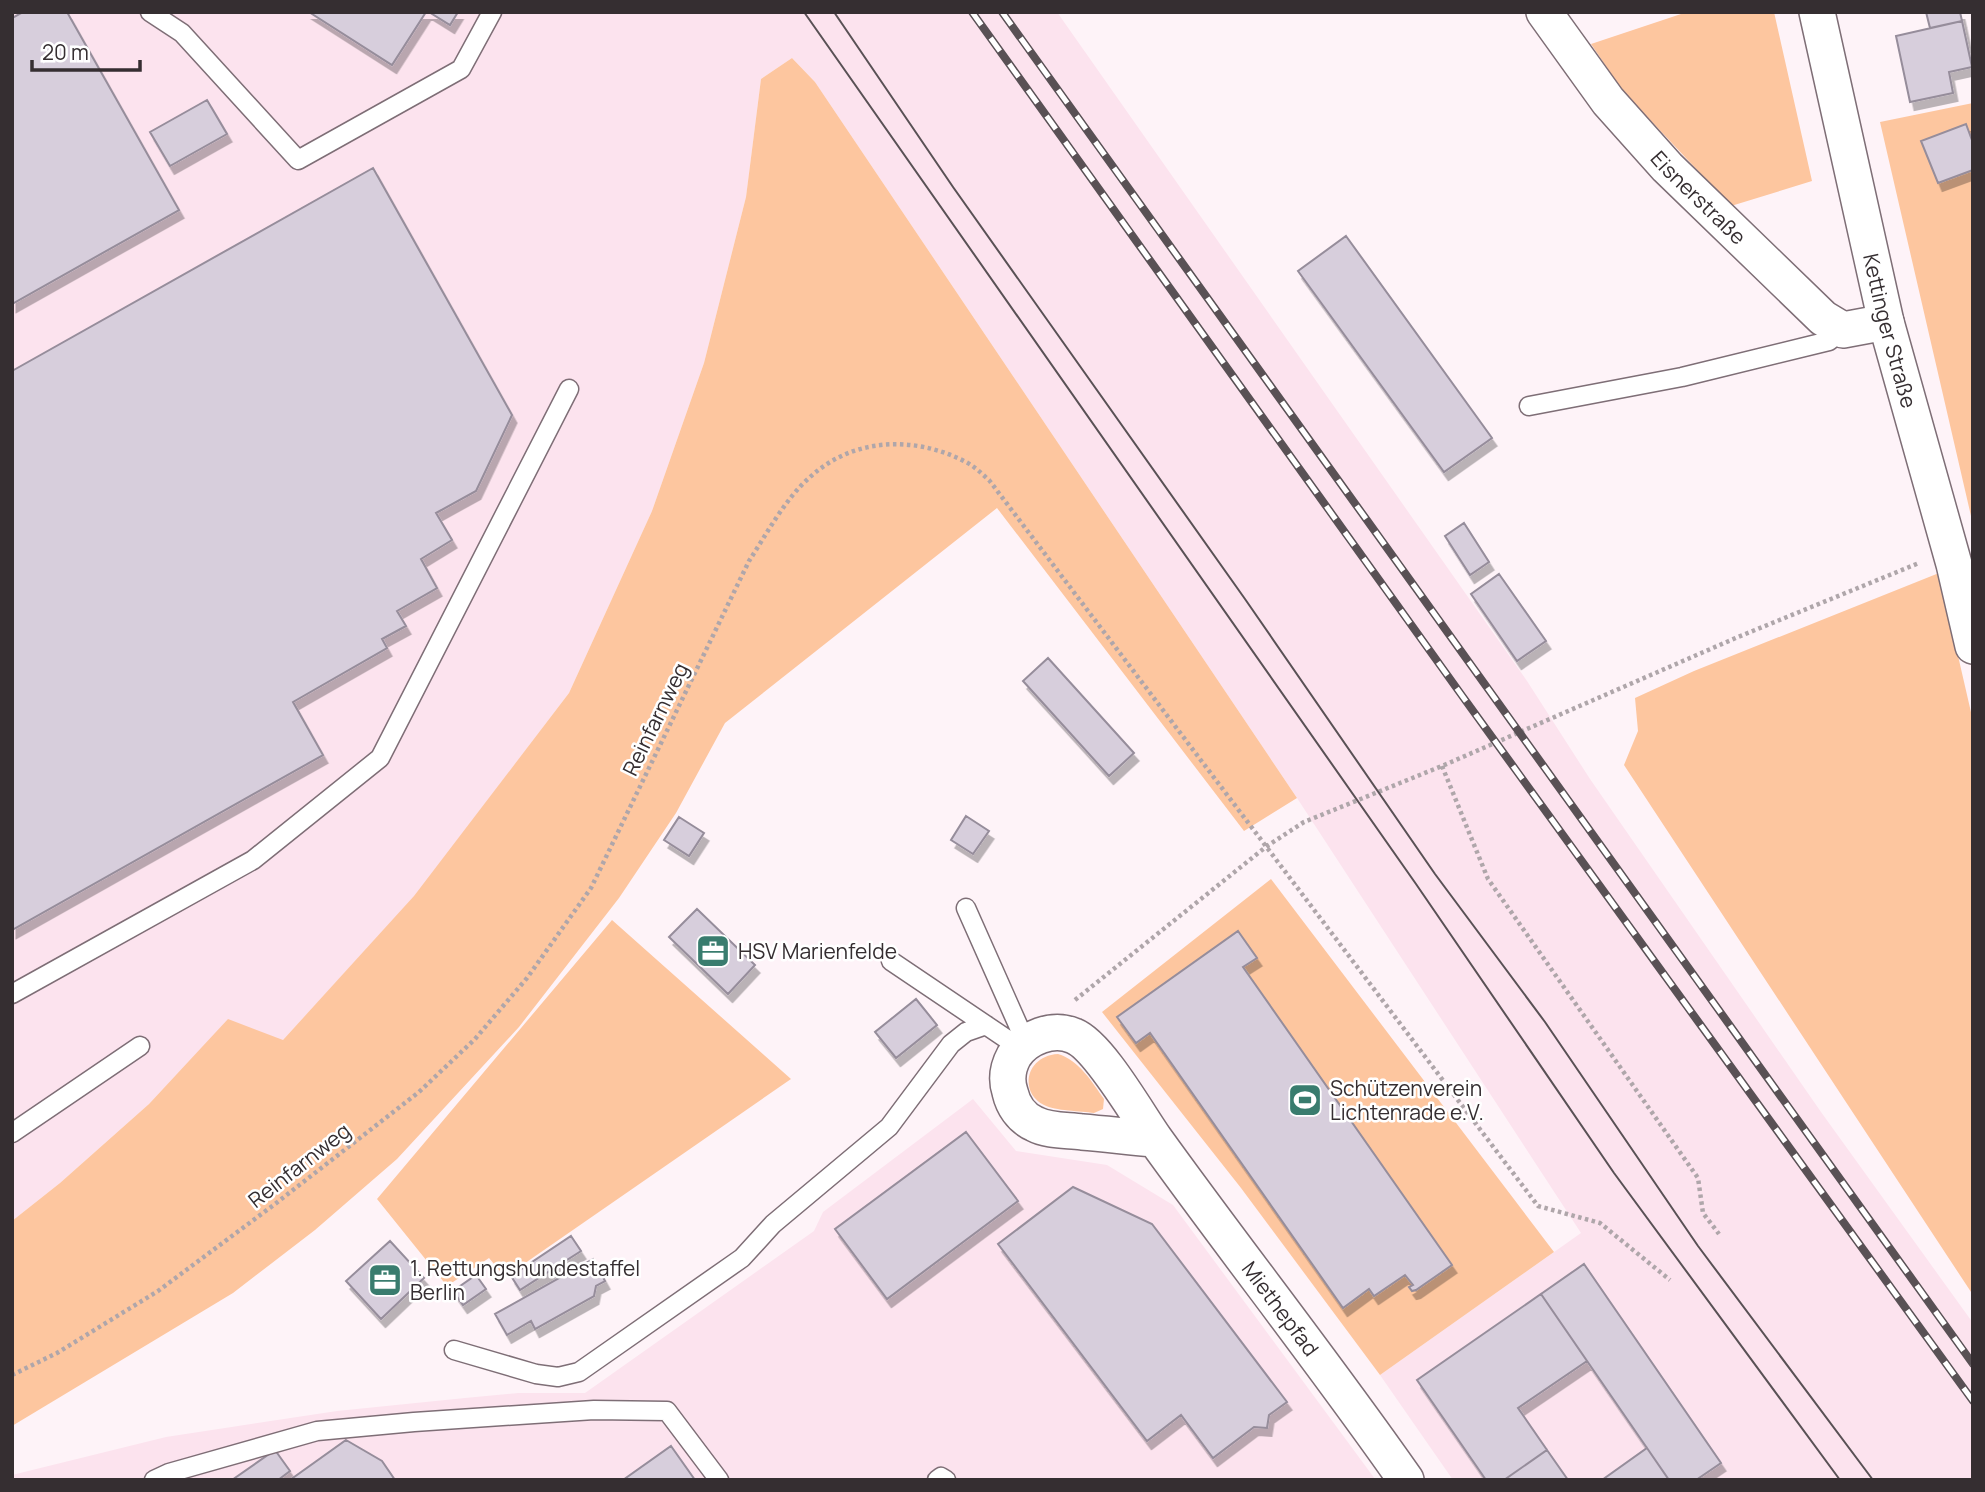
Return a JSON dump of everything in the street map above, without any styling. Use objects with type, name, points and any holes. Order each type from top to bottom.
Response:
[{"type":"street","name":"Eisnerstraße","points":[[1544,12],[1608,101],[1667,167],[1823,318],[1843,330]]},
{"type":"street","name":"Kettinger Straße","points":[[1817,12],[1886,322],[1964,562],[1973,646]]},
{"type":"street","points":[[1843,330],[1886,322]]},
{"type":"street","name":"Miethepfad","points":[[1023,1046],[1037,1036],[1056,1032],[1074,1035],[1090,1046],[1155,1139],[1353,1404],[1406,1480]]},
{"type":"street","points":[[1023,1046],[1009,1070],[1008,1087],[1021,1114],[1035,1124],[1055,1129],[1155,1139]]},
{"type":"lane","points":[[150,12],[182,33],[298,160],[461,69],[492,12]]},
{"type":"lane","points":[[1529,407],[1682,377],[1803,348],[1829,341],[1843,330]]},
{"type":"lane","points":[[12,995],[253,860],[380,758],[569,389]]},
{"type":"lane","points":[[966,908],[1023,1046]]},
{"type":"lane","points":[[891,961],[986,1025],[1023,1046]]},
{"type":"lane","points":[[454,1350],[536,1374],[558,1377],[579,1372],[742,1258],[773,1224],[889,1127],[951,1044],[966,1032],[986,1025]]},
{"type":"lane","points":[[12,1133],[140,1046]]},
{"type":"lane","points":[[154,1480],[169,1473],[317,1431],[594,1410],[667,1411],[719,1480]]},
{"type":"lane","points":[[937,1480],[941,1477],[946,1480]]},
{"type":"path","name":"Reinfarnweg","points":[[12,1375],[57,1353],[158,1291],[418,1092],[475,1039],[527,978],[591,888],[749,561],[775,521],[806,480],[828,462],[860,448],[889,443],[929,446],[966,461],[989,480],[1538,1206],[1600,1223],[1670,1280]]},
{"type":"path","points":[[1074,1001],[1267,846],[1304,822],[1442,766],[1738,637],[1932,558],[1964,562]]},
{"type":"path","points":[[1442,766],[1488,878],[1698,1178],[1703,1213],[1719,1234]]},
{"type":"shaded area","points":[[12,12],[1057,12],[1527,681],[1590,779],[1821,1112],[1973,1323],[1973,1480],[1453,1480],[1380,1375],[1581,1233],[1297,798],[815,82],[792,58],[761,79],[746,197],[704,363],[652,511],[569,693],[414,897],[282,1041],[228,1020],[149,1104],[60,1183],[12,1221]]},
{"type":"shaded area","points":[[1687,12],[1774,12],[1812,181],[1731,206],[1622,90],[1591,44]]},
{"type":"shaded area","points":[[792,58],[815,82],[1297,798],[1244,831],[997,508],[725,723],[676,813],[619,898],[519,1027],[397,1159],[315,1230],[233,1293],[12,1426],[12,1221],[60,1183],[149,1104],[228,1019],[283,1040],[414,896],[569,693],[652,511],[704,363],[746,197],[761,79]]},
{"type":"shaded area","points":[[1973,103],[1973,516],[1971,516],[1880,122]]},
{"type":"shaded area","points":[[1939,573],[1973,721],[1973,1295],[1624,765],[1638,731],[1635,698],[1694,671]]},
{"type":"shaded area","name":"Schützenverein Lichtenrade e.V.","points":[[1271,879],[1554,1252],[1380,1375],[1241,1188],[1102,1012]]},
{"type":"shaded area","points":[[612,920],[791,1079],[505,1277],[489,1258],[447,1286],[377,1199]]},
{"type":"shaded area","points":[[1058,1054],[1079,1066],[1090,1079],[1104,1099],[1103,1109],[1094,1113],[1061,1110],[1044,1105],[1036,1099],[1029,1084],[1032,1068],[1047,1056]]},
{"type":"shaded area","points":[[973,1099],[1016,1151],[1107,1165],[1173,1205],[1375,1479],[12,1480],[12,1475],[166,1437],[337,1411],[518,1393],[585,1393],[814,1231],[823,1212]]},
{"type":"building","points":[[23,12],[67,12],[179,210],[12,304],[12,18]]},
{"type":"building","points":[[309,12],[426,12],[392,65]]},
{"type":"building","points":[[429,12],[458,12],[450,25]]},
{"type":"building","points":[[1926,12],[1960,12],[1962,21],[1930,28]]},
{"type":"building","points":[[1962,21],[1972,67],[1949,72],[1953,93],[1910,102],[1896,36]]},
{"type":"building","points":[[207,100],[227,134],[170,166],[150,132]]},
{"type":"building","points":[[1966,124],[1973,143],[1973,170],[1938,183],[1921,141]]},
{"type":"building","points":[[373,168],[512,415],[476,491],[436,513],[452,540],[421,559],[437,588],[397,611],[406,626],[382,639],[387,648],[293,702],[323,755],[12,930],[12,371]]},
{"type":"building","points":[[1346,236],[1492,438],[1444,472],[1298,271]]},
{"type":"building","points":[[1464,523],[1489,562],[1470,575],[1445,536]]},
{"type":"building","points":[[1499,574],[1546,641],[1517,661],[1471,594]]},
{"type":"building","points":[[1048,658],[1134,753],[1109,776],[1023,681]]},
{"type":"building","points":[[966,816],[989,831],[973,854],[951,840]]},
{"type":"building","points":[[679,817],[704,833],[689,856],[664,840]]},
{"type":"building","points":[[697,909],[755,965],[728,994],[669,937]]},
{"type":"building","points":[[1238,931],[1257,958],[1243,967],[1452,1265],[1416,1290],[1412,1291],[1409,1287],[1413,1285],[1405,1275],[1374,1296],[1369,1289],[1343,1308],[1150,1033],[1136,1043],[1117,1017]]},
{"type":"building","points":[[916,999],[937,1025],[896,1058],[875,1032]]},
{"type":"building","points":[[966,1132],[1018,1201],[887,1299],[835,1229]]},
{"type":"building","points":[[1073,1187],[1152,1224],[1287,1402],[1269,1415],[1267,1428],[1254,1427],[1213,1458],[1181,1415],[1147,1441],[998,1244]]},
{"type":"building","points":[[571,1236],[581,1251],[520,1290],[511,1276]]},
{"type":"building","points":[[390,1241],[424,1278],[381,1319],[346,1281]]},
{"type":"building","points":[[593,1259],[605,1281],[596,1286],[594,1296],[535,1329],[531,1321],[507,1335],[495,1314]]},
{"type":"building","points":[[1584,1264],[1721,1463],[1696,1480],[1669,1480],[1541,1294]]},
{"type":"building","points":[[476,1275],[486,1289],[463,1305],[453,1291]]},
{"type":"building","points":[[1541,1294],[1587,1361],[1518,1408],[1547,1450],[1504,1480],[1486,1480],[1417,1380]]},
{"type":"building","points":[[346,1440],[382,1461],[395,1480],[290,1480]]},
{"type":"building","points":[[671,1446],[695,1480],[623,1480]]},
{"type":"building","points":[[1647,1448],[1669,1480],[1602,1480]]},
{"type":"building","points":[[275,1450],[290,1471],[278,1480],[232,1480]]},
{"type":"building","points":[[1547,1450],[1568,1480],[1504,1480]]},
{"type":"tram line","points":[[804,12],[1416,884],[1614,1173],[1840,1480]]},
{"type":"tram line","points":[[834,12],[953,187],[1245,599],[1435,874],[1545,1022],[1698,1246],[1873,1480]]},
{"type":"railway","points":[[972,12],[1463,697],[1973,1401]]},
{"type":"railway","points":[[1002,12],[1973,1364]]},
{"type":"place","name":"HSV Marienfelde","points":[[713,951]]},
{"type":"place","name":"Schützenverein Lichtenrade e.V.","points":[[1305,1100]]},
{"type":"place","name":"1. Rettungshundestaffel Berlin","points":[[385,1280]]}]
